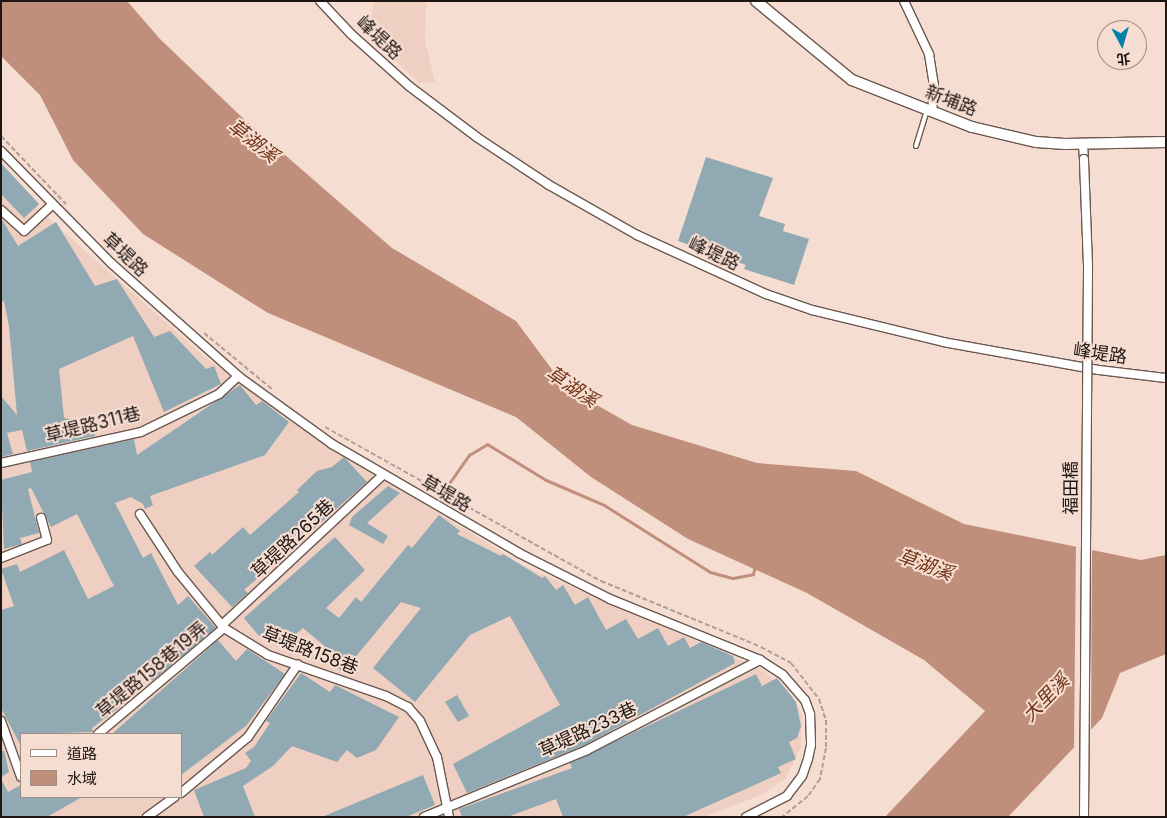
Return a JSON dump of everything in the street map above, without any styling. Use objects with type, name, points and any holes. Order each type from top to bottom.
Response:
[{"type":"street","name":"峰堤路","points":[[320,1],[351,34],[409,86],[549,185],[642,238],[766,294],[812,310],[943,342],[1099,370],[1166,378]]},
{"type":"street","name":"新埔路","points":[[756,1],[852,80],[930,110],[1000,134],[1036,142],[1083,145],[1166,142]]},
{"type":"street","points":[[904,1],[929,54],[934,84],[930,110]]},
{"type":"street","name":"福田橋","points":[[1083,145],[1088,265],[1084,817]]},
{"type":"street","name":"草堤路","points":[[1,151],[51,206],[112,264],[238,376],[332,444],[519,553],[610,599],[760,660],[784,675],[805,700],[810,714],[811,745],[802,776],[787,796],[746,817]]},
{"type":"street","points":[[1,210],[24,231],[51,206]]},
{"type":"street","name":"草堤路311巷","points":[[1,463],[141,432],[218,394],[238,376]]},
{"type":"street","name":"草堤路265巷","points":[[223,627],[384,474]]},
{"type":"street","name":"草堤路158巷","points":[[140,514],[178,572],[223,627],[268,655],[386,696],[408,708],[420,721],[437,757],[448,817]]},
{"type":"street","points":[[1,558],[48,540],[41,518]]},
{"type":"street","name":"草堤路158巷19弄","points":[[99,733],[223,627]]},
{"type":"street","name":"草堤路233巷","points":[[424,817],[587,750],[760,660]]},
{"type":"street","points":[[182,792],[248,737],[298,664]]},
{"type":"street","points":[[1,720],[20,775]]},
{"type":"street","points":[[147,817],[174,798]]},
{"type":"lane","points":[[916,146],[930,110]]},
{"type":"path","points":[[1,136],[71,209]]},
{"type":"path","points":[[199,329],[272,389]]},
{"type":"path","points":[[324,427],[601,581],[761,646],[791,663],[819,699],[826,720],[826,748],[820,779],[808,796],[782,817]]},
{"type":"shaded area","points":[[374,1],[426,1],[425,41],[435,82],[419,83],[368,35]]},
{"type":"shaded area","points":[[1,165],[46,216],[205,357],[330,446],[526,567],[761,669],[788,690],[802,714],[801,747],[786,778],[761,795],[704,817],[1,817]]},
{"type":"water","points":[[1,1],[127,1],[160,39],[247,122],[392,248],[516,321],[565,387],[632,425],[757,463],[856,471],[964,524],[1141,560],[1166,555],[1166,654],[1120,673],[1102,718],[1008,817],[885,817],[985,711],[924,660],[807,593],[688,539],[591,477],[516,417],[268,313],[143,234],[73,160],[40,95],[1,56]]},
{"type":"pier","points":[[1076,544],[1092,548],[1091,733],[1074,751]]},
{"type":"building","points":[[706,157],[773,178],[759,216],[785,224],[783,231],[809,239],[794,285],[744,269],[746,265],[678,241]]},
{"type":"building","points":[[1,163],[39,204],[24,218],[1,194]]},
{"type":"building","points":[[1,218],[18,246],[56,222],[95,286],[117,279],[154,337],[170,331],[206,369],[214,366],[221,384],[164,412],[133,336],[59,369],[64,418],[92,424],[95,436],[27,451],[22,430],[7,433],[13,454],[1,457],[1,396],[17,415],[9,326],[4,301],[1,302]]},
{"type":"building","points":[[240,385],[256,405],[262,401],[289,422],[265,455],[150,496],[153,505],[145,509],[143,504],[131,497],[115,503],[143,558],[151,553],[178,605],[188,596],[216,628],[152,681],[145,674],[125,690],[130,699],[92,728],[93,732],[20,733],[20,744],[2,710],[1,610],[14,606],[1,569],[17,564],[20,572],[64,550],[88,599],[114,586],[77,514],[51,527],[31,488],[28,489],[39,533],[20,538],[22,544],[4,549],[1,480],[32,472],[30,462],[134,439],[137,455]]},
{"type":"building","points":[[344,457],[367,482],[244,590],[248,593],[232,607],[194,566],[210,552],[212,555],[243,527],[250,535],[299,492],[297,490],[317,471],[332,467]]},
{"type":"building","points":[[388,486],[400,493],[367,523],[388,536],[383,544],[349,525],[352,517]]},
{"type":"building","points":[[439,515],[460,531],[457,534],[501,556],[503,554],[542,578],[545,576],[556,590],[563,585],[575,605],[588,597],[606,630],[626,619],[638,639],[658,628],[668,646],[684,637],[690,648],[701,642],[733,656],[735,663],[585,745],[467,793],[453,764],[560,705],[510,616],[470,635],[415,702],[373,668],[421,608],[401,602],[343,672],[329,661],[334,654],[303,628],[283,645],[268,629],[259,636],[244,618],[335,537],[365,570],[326,608],[339,618],[356,597],[361,602],[408,545],[412,548]]},
{"type":"building","points":[[218,640],[236,661],[247,649],[285,674],[246,726],[182,774],[182,733],[113,733]]},
{"type":"building","points":[[301,673],[330,692],[335,685],[399,717],[376,750],[357,758],[347,750],[337,762],[292,746],[273,766],[243,786],[255,817],[204,817],[194,790],[246,768],[251,761],[245,753],[254,747],[270,723],[266,721]]},
{"type":"building","points":[[756,674],[762,686],[777,678],[796,702],[801,726],[797,738],[789,742],[796,759],[778,767],[781,773],[683,817],[563,817],[556,799],[507,817],[462,817],[459,809],[572,768],[570,763]]},
{"type":"building","points":[[457,695],[469,716],[458,722],[445,702]]},
{"type":"building","points":[[1,751],[4,751],[9,772],[1,777]]},
{"type":"building","points":[[423,775],[435,805],[406,817],[322,817]]},
{"type":"building","points":[[1,779],[8,792],[20,786],[20,798],[80,798],[47,817],[1,817]]},
{"type":"waterway","points":[[445,489],[469,455],[487,444],[546,480],[604,505],[710,572],[733,578],[753,574],[755,566]]},
{"type":"water label","name":"草湖溪","points":[[253,141]]},
{"type":"water label","name":"草湖溪","points":[[572,387]]},
{"type":"water label","name":"草湖溪","points":[[925,565]]},
{"type":"water label","name":"大里溪","points":[[1046,698]]}]
